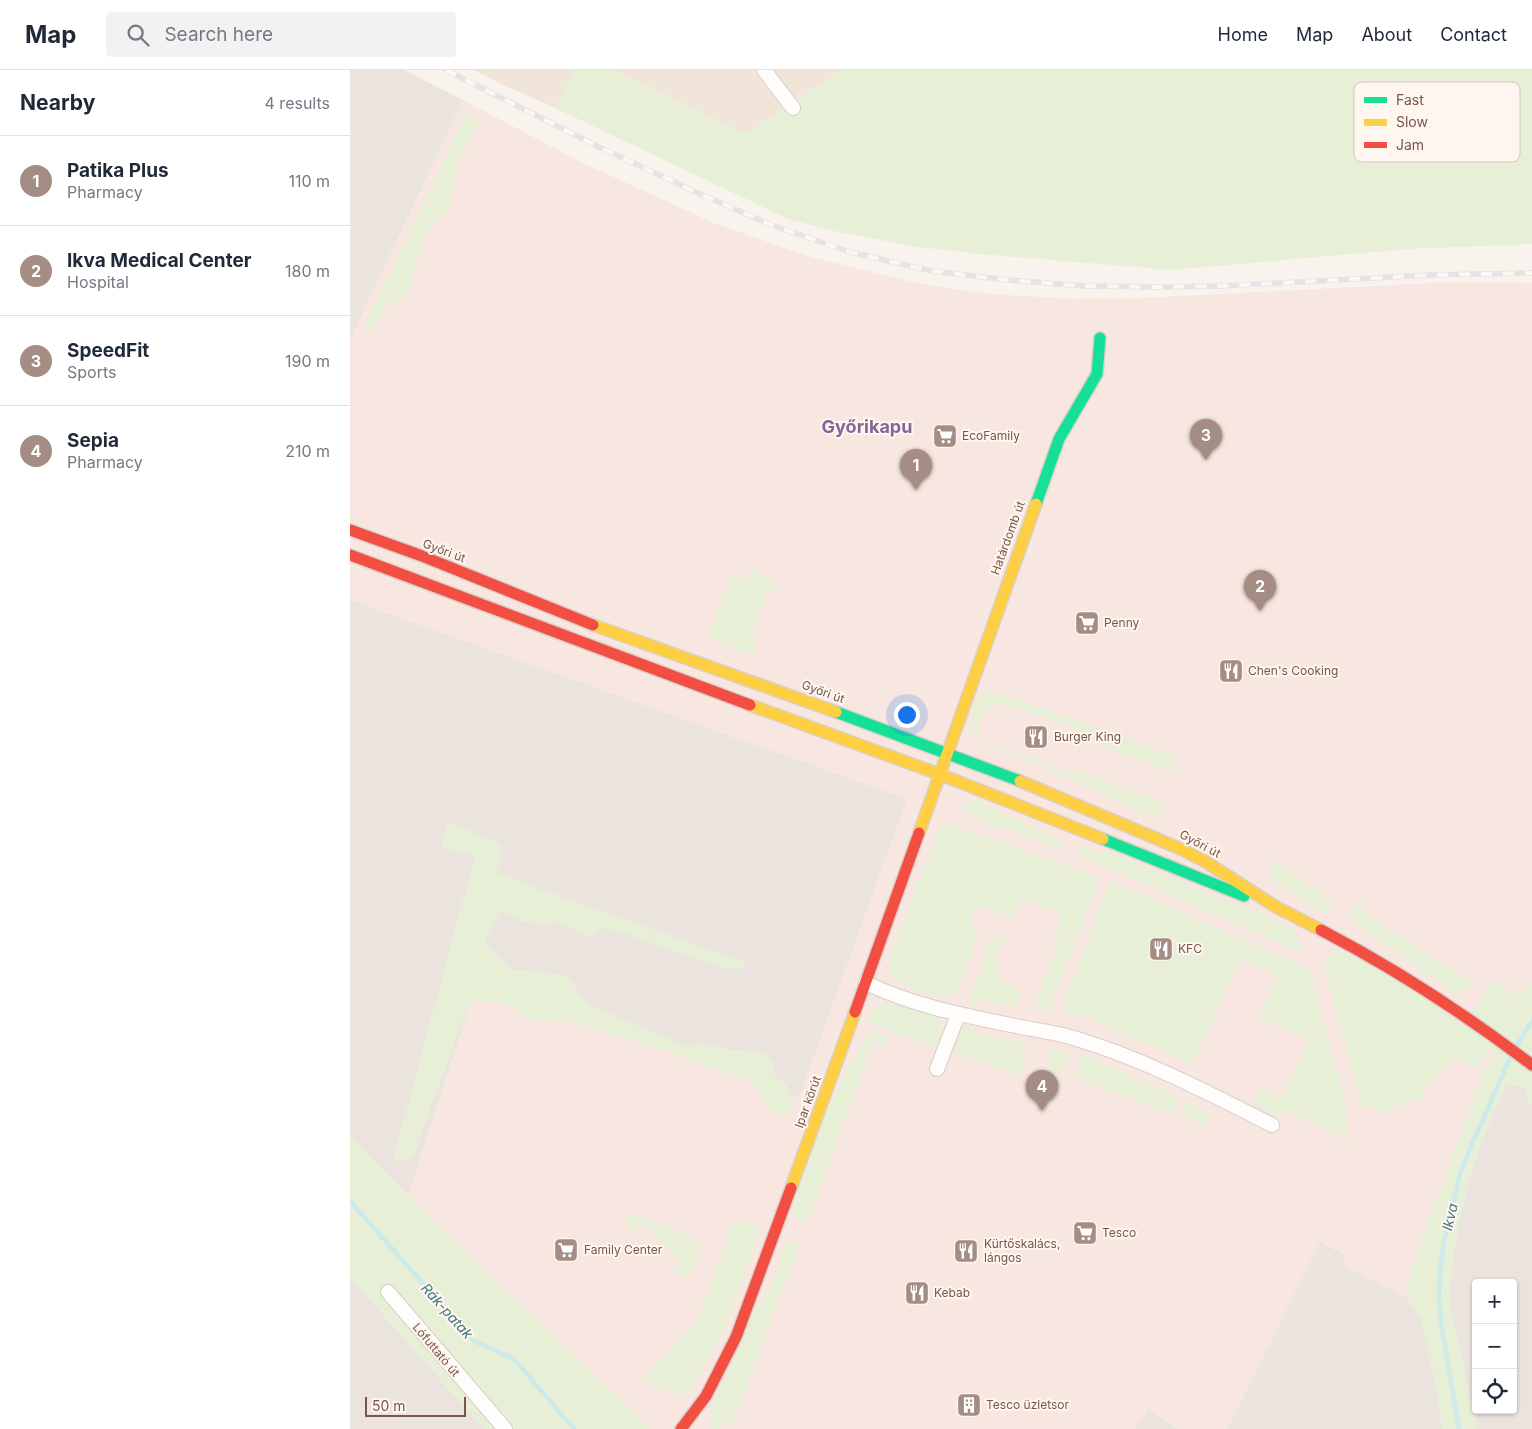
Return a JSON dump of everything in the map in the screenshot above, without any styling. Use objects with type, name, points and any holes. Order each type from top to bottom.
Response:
[{"type":"main road","name":"Határdomb út","points":[[939,774],[1059,439],[1097,374],[1100,338]]},
{"type":"main road","name":"Győri út","points":[[350,530],[633,640],[947,752],[1070,801],[1184,850],[1210,864],[1274,906],[1327,932],[1390,967],[1497,1038],[1531,1064]]},
{"type":"main road","name":"Győri út","points":[[350,555],[939,774],[1226,890],[1274,906]]},
{"type":"main road","name":"Ipar körút","points":[[682,1429],[706,1396],[736,1337],[866,983],[939,774]]},
{"type":"street","points":[[764,70],[793,108]]},
{"type":"street","points":[[866,983],[885,992],[958,1015],[1050,1032],[1100,1046],[1178,1079],[1272,1125]]},
{"type":"street","points":[[937,1069],[958,1015]]},
{"type":"street","name":"Lófuttató út","points":[[388,1292],[505,1429]]},
{"type":"shaded area","points":[[350,70],[404,70],[463,100],[350,340]]},
{"type":"shaded area","points":[[474,70],[574,70],[555,108]]},
{"type":"shaded area","points":[[612,70],[842,70],[746,134]]},
{"type":"shaded area","points":[[463,100],[583,163],[716,224],[811,257],[917,283],[989,294],[1074,299],[1144,298],[1451,282],[1532,283],[1532,981],[1519,997],[1491,1047],[1496,1053],[1483,1072],[1414,1262],[1406,1297],[1340,1265],[1346,1254],[1320,1242],[1227,1429],[1178,1429],[1149,1409],[1135,1429],[650,1429],[408,1196],[476,986],[907,799],[350,600],[350,340]]},
{"type":"shaded area","points":[[350,600],[907,799],[799,1097],[476,986],[408,1196],[350,1136]]},
{"type":"shaded area","points":[[1506,1085],[1524,1087],[1529,1103],[1532,1105],[1532,1429],[1477,1429],[1474,1414],[1517,1414],[1517,1279],[1472,1279],[1472,1406],[1448,1296],[1458,1227],[1469,1178],[1492,1115]]},
{"type":"shaded area","points":[[1320,1242],[1346,1255],[1341,1265],[1406,1297],[1420,1318],[1435,1379],[1442,1429],[1227,1429]]},
{"type":"shaded area","points":[[350,1277],[484,1429],[350,1429]]},
{"type":"shaded area","points":[[1149,1409],[1178,1429],[1135,1429]]},
{"type":"green space","points":[[574,70],[612,70],[746,134],[842,70],[1532,70],[1532,244],[1407,249],[1172,270],[918,247],[838,232],[788,219],[555,108]]},
{"type":"green space","points":[[466,114],[479,121],[458,163],[455,186],[448,211],[428,229],[405,297],[387,305],[372,332],[363,328]]},
{"type":"green space","points":[[751,569],[770,578],[779,588],[778,592],[768,589],[750,640],[758,644],[754,655],[708,637],[731,575],[747,581]]},
{"type":"green space","points":[[989,689],[1176,757],[1172,773],[1091,742],[1073,727],[1001,703],[984,710],[977,729],[984,740],[1068,773],[1082,771],[1167,804],[1156,820],[1079,783],[986,744],[975,734],[972,728],[971,717],[976,697]]},
{"type":"green space","points":[[977,800],[1062,842],[1061,849],[964,812],[966,804]]},
{"type":"green space","points":[[942,822],[1100,877],[1078,934],[1074,936],[1056,929],[1062,914],[1022,898],[1013,919],[978,905],[969,924],[978,931],[978,935],[963,977],[955,993],[944,999],[902,985],[891,973],[888,959]]},
{"type":"green space","points":[[448,823],[501,844],[499,873],[745,962],[743,968],[728,969],[605,927],[589,937],[557,922],[546,925],[520,921],[500,911],[484,942],[511,969],[566,975],[589,1005],[687,1046],[698,1043],[733,1050],[756,1051],[769,1057],[774,1063],[774,1075],[788,1087],[792,1097],[791,1108],[788,1114],[779,1116],[771,1111],[750,1081],[643,1043],[572,1022],[534,1020],[500,1001],[470,1001],[412,1159],[393,1160],[475,855],[440,847]]},
{"type":"green space","points":[[1083,847],[1098,852],[1108,851],[1285,924],[1296,930],[1304,954],[1079,855]]},
{"type":"green space","points":[[1275,861],[1335,902],[1324,914],[1276,883],[1270,872],[1270,865]]},
{"type":"green space","points":[[1111,881],[1309,969],[1339,1078],[1348,1118],[1348,1140],[1284,1110],[1280,1117],[1255,1105],[1255,1098],[1259,1090],[1264,1089],[1282,1097],[1309,1040],[1259,1017],[1278,976],[1241,959],[1192,1064],[1087,1017],[1061,1013],[1108,883]]},
{"type":"green space","points":[[1359,901],[1367,902],[1362,910],[1475,985],[1468,990],[1455,994],[1357,924],[1352,916],[1352,908]]},
{"type":"green space","points":[[1057,932],[1074,939],[1076,943],[1048,1013],[1033,1009],[1057,947],[1057,941],[1053,937]]},
{"type":"green space","points":[[1002,934],[1006,934],[995,960],[1001,979],[1020,990],[1020,1000],[1014,1007],[981,999],[978,1006],[972,1005],[970,998],[990,941]]},
{"type":"green space","points":[[1339,951],[1374,967],[1424,996],[1463,1026],[1494,979],[1519,997],[1532,981],[1532,1105],[1529,1103],[1524,1087],[1506,1085],[1492,1115],[1469,1178],[1458,1227],[1448,1296],[1472,1406],[1472,1414],[1474,1414],[1477,1429],[1442,1429],[1435,1379],[1420,1318],[1406,1297],[1414,1262],[1483,1072],[1495,1053],[1490,1047],[1478,1069],[1454,1058],[1423,1089],[1425,1095],[1378,1114],[1374,1106],[1363,1109],[1325,970],[1327,960],[1335,952]]},
{"type":"green space","points":[[887,1003],[920,1009],[935,1016],[940,1021],[942,1028],[936,1048],[866,1022],[874,1010]]},
{"type":"green space","points":[[967,1023],[973,1024],[972,1032],[1022,1042],[1026,1055],[1020,1076],[953,1052],[962,1026]]},
{"type":"green space","points":[[870,1030],[887,1036],[884,1045],[872,1043],[808,1223],[792,1214],[796,1194],[830,1102]]},
{"type":"green space","points":[[1053,1047],[1071,1054],[1061,1074],[1049,1072],[1047,1059]]},
{"type":"green space","points":[[1082,1054],[1179,1097],[1173,1114],[1074,1078]]},
{"type":"green space","points":[[1185,1101],[1212,1114],[1207,1126],[1181,1116]]},
{"type":"green space","points":[[350,1136],[408,1196],[650,1429],[484,1429],[350,1277]]},
{"type":"green space","points":[[632,1215],[699,1240],[701,1249],[691,1274],[680,1277],[673,1272],[682,1263],[640,1222],[630,1231],[626,1222],[627,1217]]},
{"type":"green space","points":[[741,1222],[751,1222],[759,1226],[761,1230],[758,1240],[721,1336],[687,1396],[640,1382],[696,1322],[732,1226]]},
{"type":"green space","points":[[789,1241],[800,1243],[734,1419],[719,1429],[711,1429],[712,1404],[759,1300],[771,1288],[783,1248]]},
{"type":"waterway","name":"Ikva","points":[[1516,1047],[1532,1021]]},
{"type":"waterway","name":"Ikva","points":[[1459,1429],[1441,1323],[1439,1296],[1444,1241],[1460,1174],[1511,1056]]},
{"type":"waterway","name":"Rák-patak","points":[[350,1201],[474,1341],[514,1359],[574,1429]]},
{"type":"railway","points":[[446,70],[599,147],[774,226],[850,252],[932,271],[1008,280],[1085,286],[1157,287],[1221,286],[1430,275],[1532,273]]},
{"type":"traffic: fast","points":[[1036,504],[1059,439],[1097,374],[1100,338]]},
{"type":"traffic: fast","points":[[836,712],[1020,781]]},
{"type":"traffic: fast","points":[[1103,839],[1244,896]]},
{"type":"traffic: slow","points":[[919,833],[1036,504]]},
{"type":"traffic: slow","points":[[593,625],[836,712]]},
{"type":"traffic: slow","points":[[750,705],[939,774],[1103,839]]},
{"type":"traffic: slow","points":[[1020,781],[1181,849],[1206,862],[1276,907],[1321,930]]},
{"type":"traffic: slow","points":[[791,1188],[855,1012]]},
{"type":"traffic: jam","points":[[350,530],[422,556],[593,625]]},
{"type":"traffic: jam","points":[[350,555],[750,705]]},
{"type":"traffic: jam","points":[[855,1012],[919,833]]},
{"type":"traffic: jam","points":[[1321,930],[1376,960],[1430,993],[1532,1065]]},
{"type":"traffic: jam","points":[[681,1429],[706,1396],[736,1337],[791,1188]]},
{"type":"place","name":"EcoFamily","points":[[945,436]]},
{"type":"place","name":"SpeedFit","points":[[1206,460]]},
{"type":"place","name":"Patika Plus","points":[[916,490]]},
{"type":"place","name":"Ikva Medical Center","points":[[1260,611]]},
{"type":"place","name":"Penny","points":[[1087,623]]},
{"type":"place","name":"Chen's Cooking","points":[[1231,671]]},
{"type":"place","name":"Burger King","points":[[1036,737]]},
{"type":"place","name":"KFC","points":[[1161,949]]},
{"type":"place","name":"Sepia","points":[[1042,1111]]},
{"type":"place","name":"Tesco","points":[[1085,1233]]},
{"type":"place","name":"Family Center","points":[[566,1250]]},
{"type":"place","name":"Kürtőskalács, lángos","points":[[966,1251]]},
{"type":"place","name":"Kebab","points":[[917,1293]]},
{"type":"place","name":"Tesco üzletsor","points":[[969,1405]]},
{"type":"district","name":"Győrikapu","points":[[867,427]]}]
